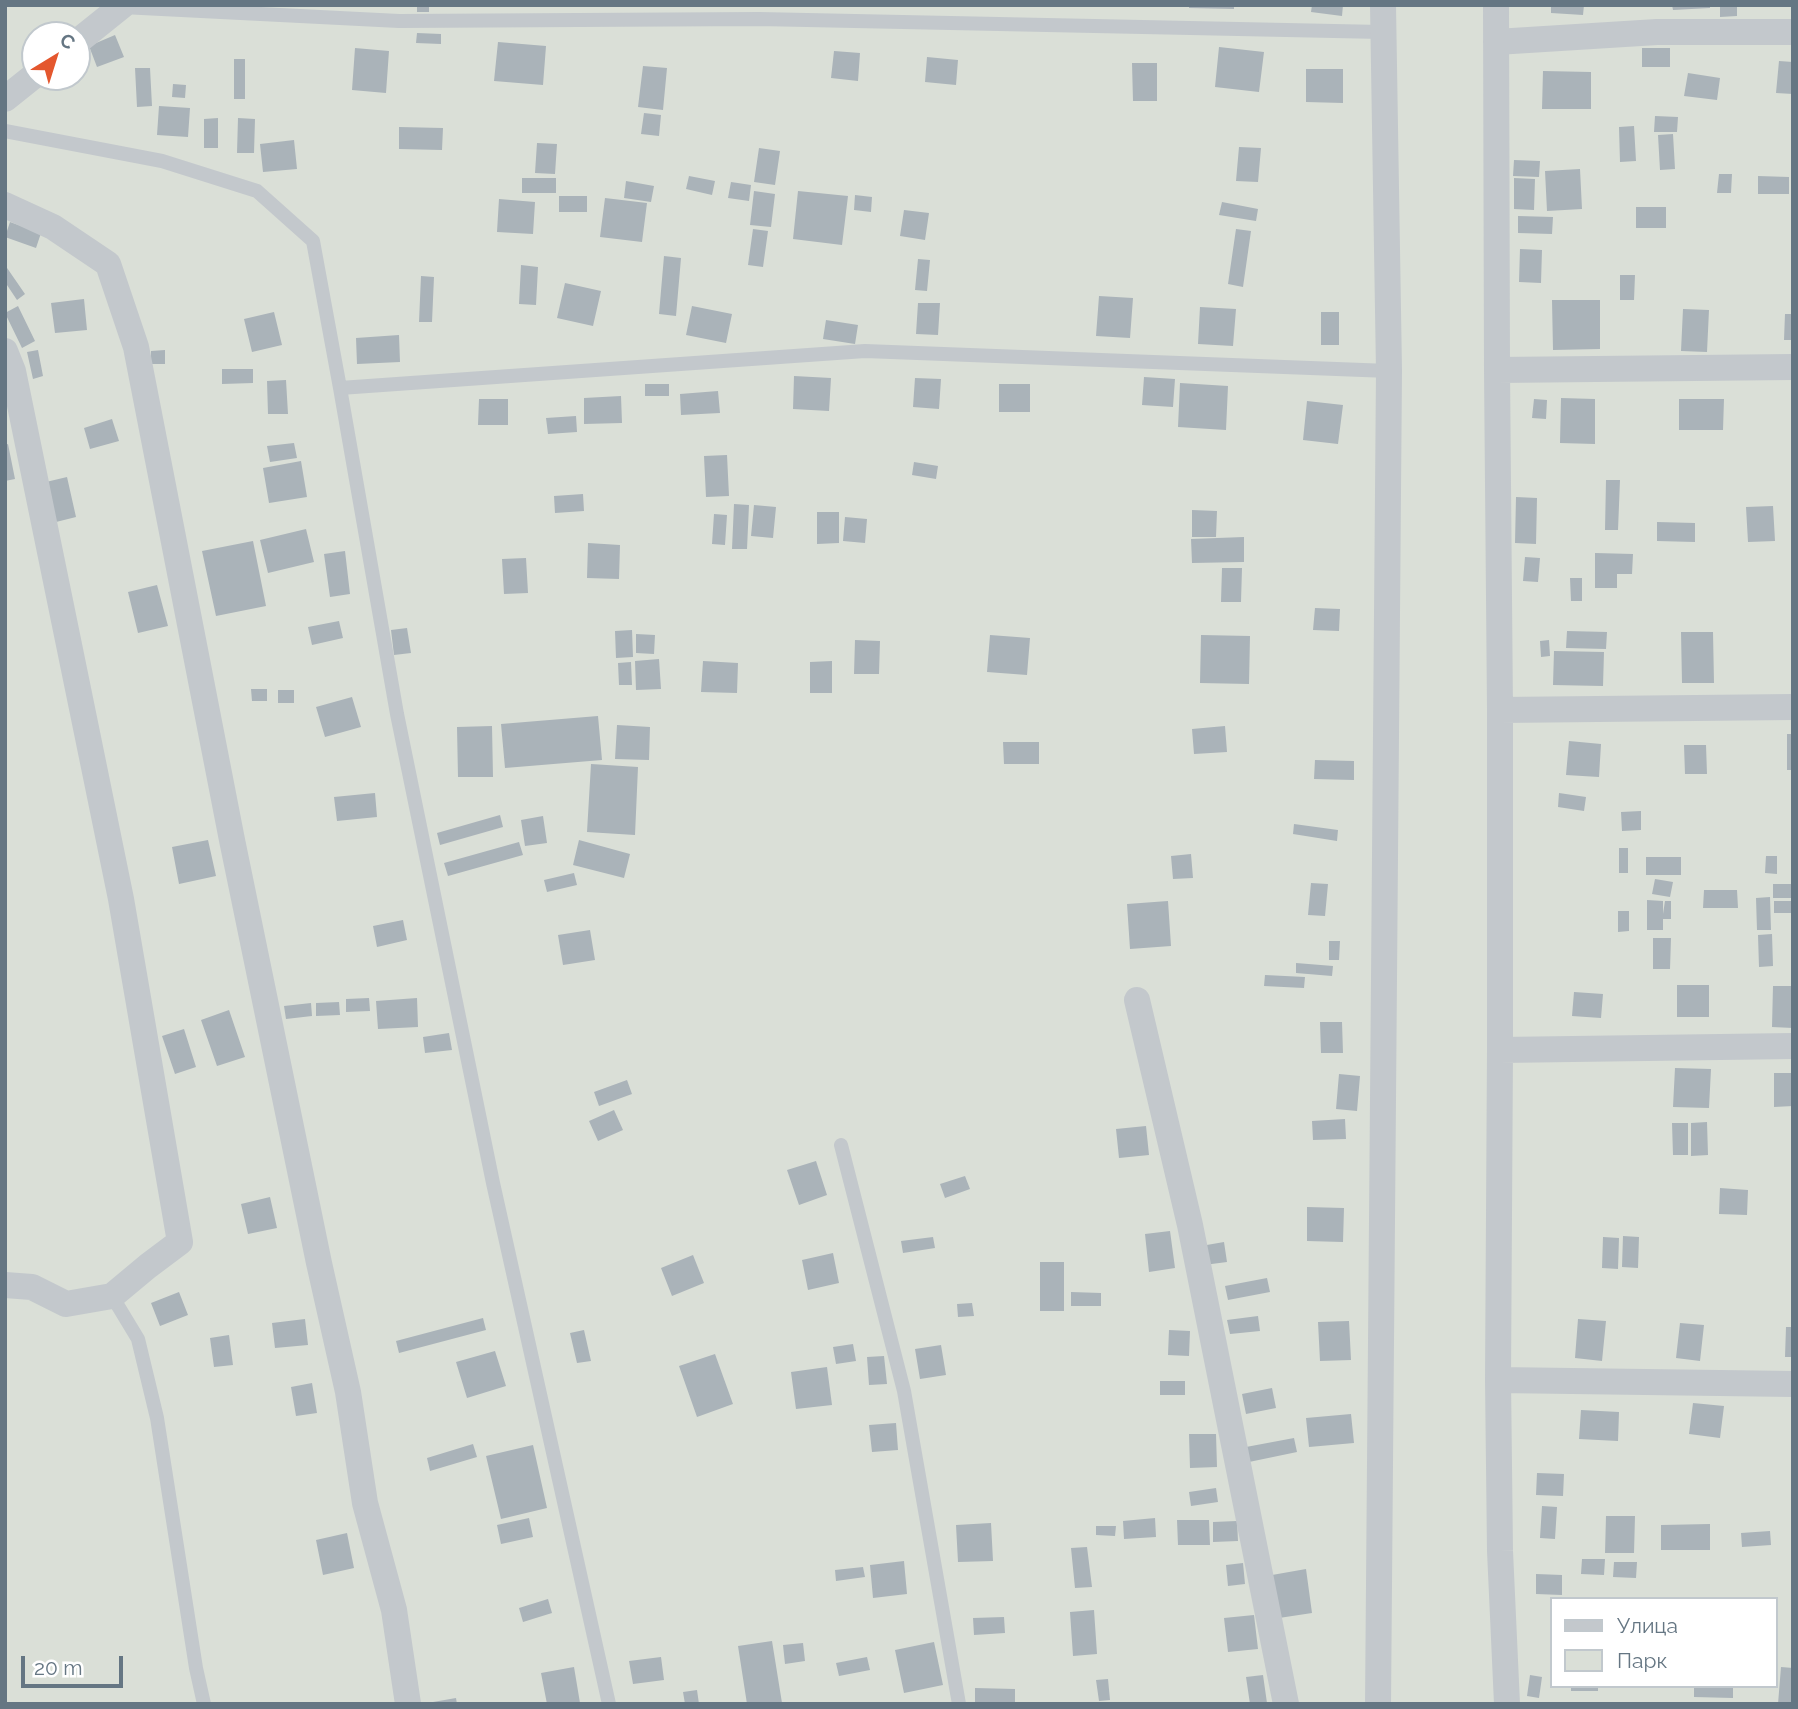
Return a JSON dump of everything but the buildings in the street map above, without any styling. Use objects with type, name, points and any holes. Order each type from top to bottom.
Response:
[{"type":"street","points":[[1378,1704],[1389,371],[1383,5]]},
{"type":"street","points":[[1496,5],[1500,710],[1498,1380],[1500,1551],[1507,1704]]},
{"type":"street","points":[[91,31],[123,6]]},
{"type":"street","points":[[1496,42],[1657,32],[1793,32]]},
{"type":"street","points":[[5,99],[21,86]]},
{"type":"street","points":[[5,205],[53,227],[108,264],[136,347],[232,840],[318,1263],[348,1392],[365,1503],[394,1609],[408,1704]]},
{"type":"street","points":[[5,351],[13,371],[118,886],[180,1242],[112,1296],[66,1304],[8,1278]]},
{"type":"street","points":[[1497,370],[1793,367]]},
{"type":"street","points":[[1500,710],[1793,707]]},
{"type":"street","points":[[1137,1000],[1190,1225],[1286,1704]]},
{"type":"street","points":[[1500,1050],[1793,1046]]},
{"type":"street","points":[[1498,1380],[1793,1384]]},
{"type":"lane","points":[[123,6],[399,21],[759,19],[1382,32]]},
{"type":"lane","points":[[5,131],[162,161],[257,191],[313,241],[397,714],[490,1170],[609,1704]]},
{"type":"lane","points":[[340,388],[864,351],[1389,371]]},
{"type":"lane","points":[[841,1145],[904,1391],[959,1704]]},
{"type":"lane","points":[[112,1296],[138,1339],[157,1418],[204,1704]]},
{"type":"green space","points":[[5,5],[1793,5],[1793,1704],[5,1704]]}]
